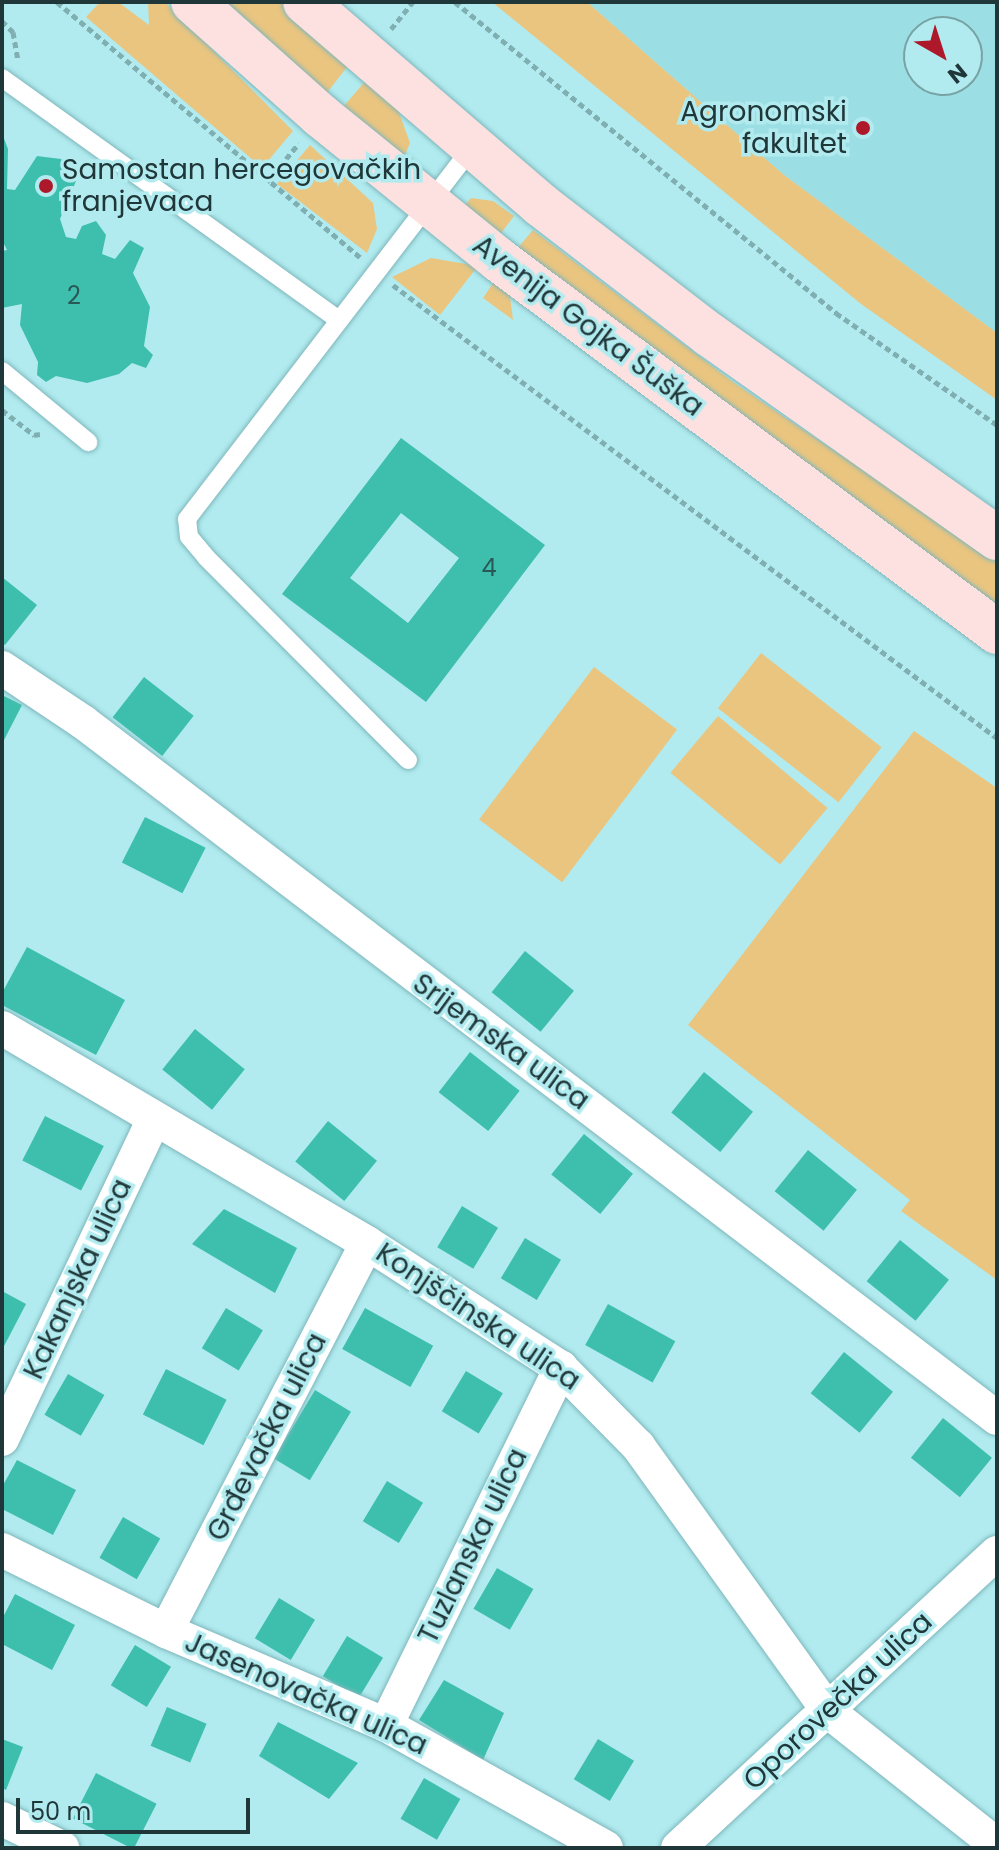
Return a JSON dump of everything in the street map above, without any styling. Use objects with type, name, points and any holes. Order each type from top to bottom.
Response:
[{"type":"main road","name":"Avenija Gojka Šuška","points":[[193,2],[427,202],[997,632]]},
{"type":"main road","points":[[305,2],[472,148],[710,335],[997,538]]},
{"type":"street","name":"Srijemska ulica","points":[[2,668],[83,722],[997,1418]]},
{"type":"street","name":"Konjščinska ulica","points":[[2,1028],[367,1243],[561,1368],[638,1446],[829,1712],[997,1845]]},
{"type":"street","name":"Kakanjska ulica","points":[[2,1439],[154,1119]]},
{"type":"street","name":"Grđevačka ulica","points":[[166,1631],[367,1243]]},
{"type":"street","name":"Tuzlanska ulica","points":[[386,1725],[561,1368]]},
{"type":"street","name":"Jasenovačka ulica","points":[[2,1550],[166,1631],[386,1725],[606,1848]]},
{"type":"street","name":"Oporovečka ulica","points":[[678,1848],[829,1712],[997,1553]]},
{"type":"street","points":[[2,1819],[62,1848]]},
{"type":"lane","points":[[2,78],[339,320]]},
{"type":"lane","points":[[408,760],[189,537],[187,519],[427,202],[472,148]]},
{"type":"lane","points":[[2,371],[88,442]]},
{"type":"path","points":[[57,2],[358,257]]},
{"type":"path","points":[[455,2],[836,313],[997,425]]},
{"type":"path","points":[[405,295],[997,738]]},
{"type":"shaded area","points":[[100,2],[118,2],[149,25],[148,2],[165,2],[293,131],[262,168],[86,17]]},
{"type":"shaded area","points":[[219,2],[281,2],[351,62],[326,94]]},
{"type":"shaded area","points":[[492,2],[587,2],[784,175],[997,333],[997,400],[861,304]]},
{"type":"shaded area","name":"Agronomski fakultet","points":[[587,2],[997,2],[997,333],[784,175]]},
{"type":"shaded area","points":[[368,78],[396,104],[410,143],[405,155],[400,156],[343,107]]},
{"type":"shaded area","points":[[310,145],[373,203],[377,229],[367,253],[277,184]]},
{"type":"shaded area","points":[[471,198],[493,201],[514,216],[499,236],[464,206]]},
{"type":"shaded area","points":[[533,230],[733,382],[997,561],[997,610],[516,250]]},
{"type":"shaded area","points":[[431,258],[478,266],[440,315],[392,277]]},
{"type":"shaded area","points":[[495,280],[509,289],[513,320],[483,298]]},
{"type":"shaded area","points":[[761,653],[882,747],[838,802],[718,708]]},
{"type":"shaded area","points":[[594,667],[677,730],[562,882],[479,820]]},
{"type":"shaded area","points":[[718,716],[828,808],[780,865],[670,773]]},
{"type":"shaded area","points":[[914,731],[997,788],[997,1280],[901,1211],[910,1200],[688,1025]]},
{"type":"building","points":[[2,133],[8,149],[7,189],[15,190],[37,156],[61,159],[72,169],[76,181],[60,219],[66,237],[76,239],[82,226],[96,221],[106,235],[102,254],[115,259],[130,240],[144,248],[133,273],[150,307],[144,346],[153,355],[146,368],[132,363],[119,374],[87,383],[56,376],[46,382],[37,375],[38,362],[20,325],[22,304],[2,308],[2,251],[7,250],[2,240]]},
{"type":"building","points":[[401,438],[545,545],[426,702],[282,594]],"holes":[[[401,513],[459,558],[408,623],[350,578]]]},
{"type":"building","points":[[2,577],[37,605],[5,645],[2,643]]},
{"type":"building","points":[[144,677],[194,716],[162,756],[113,717]]},
{"type":"building","points":[[2,695],[22,705],[2,744]]},
{"type":"building","points":[[145,817],[206,848],[182,893],[122,862]]},
{"type":"building","points":[[27,947],[125,1000],[96,1055],[2,1005],[2,993]]},
{"type":"building","points":[[525,951],[574,991],[541,1032],[492,992]]},
{"type":"building","points":[[195,1029],[245,1069],[212,1110],[162,1069]]},
{"type":"building","points":[[470,1052],[520,1091],[488,1131],[439,1092]]},
{"type":"building","points":[[704,1072],[753,1112],[720,1152],[671,1112]]},
{"type":"building","points":[[45,1116],[104,1146],[81,1191],[22,1161]]},
{"type":"building","points":[[328,1121],[377,1161],[344,1201],[295,1161]]},
{"type":"building","points":[[584,1134],[633,1174],[600,1214],[551,1174]]},
{"type":"building","points":[[808,1150],[857,1190],[824,1231],[775,1191]]},
{"type":"building","points":[[462,1206],[498,1228],[473,1269],[437,1247]]},
{"type":"building","points":[[224,1209],[297,1248],[275,1293],[192,1244]]},
{"type":"building","points":[[525,1238],[561,1260],[537,1300],[501,1278]]},
{"type":"building","points":[[900,1240],[949,1280],[916,1321],[867,1281]]},
{"type":"building","points":[[2,1291],[26,1304],[2,1350]]},
{"type":"building","points":[[608,1304],[675,1341],[653,1382],[585,1345]]},
{"type":"building","points":[[226,1308],[263,1330],[239,1370],[202,1348]]},
{"type":"building","points":[[365,1308],[433,1346],[410,1387],[342,1349]]},
{"type":"building","points":[[844,1352],[893,1392],[860,1433],[811,1393]]},
{"type":"building","points":[[166,1369],[227,1400],[203,1445],[143,1414]]},
{"type":"building","points":[[466,1371],[503,1393],[479,1433],[442,1411]]},
{"type":"building","points":[[68,1374],[104,1395],[81,1436],[44,1415]]},
{"type":"building","points":[[315,1390],[351,1412],[310,1480],[274,1459]]},
{"type":"building","points":[[943,1418],[992,1458],[960,1497],[911,1458]]},
{"type":"building","points":[[17,1460],[76,1490],[53,1535],[2,1509],[2,1487]]},
{"type":"building","points":[[387,1481],[423,1503],[399,1543],[363,1521]]},
{"type":"building","points":[[123,1517],[160,1538],[137,1579],[100,1558]]},
{"type":"building","points":[[497,1568],[533,1589],[510,1630],[474,1609]]},
{"type":"building","points":[[15,1594],[75,1625],[52,1670],[2,1644],[2,1619]]},
{"type":"building","points":[[279,1598],[315,1620],[291,1660],[255,1638]]},
{"type":"building","points":[[347,1636],[383,1658],[359,1698],[323,1676]]},
{"type":"building","points":[[135,1645],[171,1667],[147,1707],[111,1685]]},
{"type":"building","points":[[444,1680],[504,1713],[483,1760],[419,1720]]},
{"type":"building","points":[[167,1707],[207,1724],[190,1762],[151,1746]]},
{"type":"building","points":[[278,1722],[358,1763],[329,1799],[259,1756]]},
{"type":"building","points":[[2,1739],[23,1747],[6,1790],[2,1788]]},
{"type":"building","points":[[598,1739],[634,1761],[610,1801],[574,1779]]},
{"type":"building","points":[[96,1773],[157,1804],[134,1848],[73,1818]]},
{"type":"building","points":[[424,1778],[460,1799],[437,1840],[400,1819]]},
{"type":"place","name":"Agronomski fakultet","points":[[863,128]]},
{"type":"place","name":"Samostan hercegovačkih franjevaca","points":[[46,186]]}]
